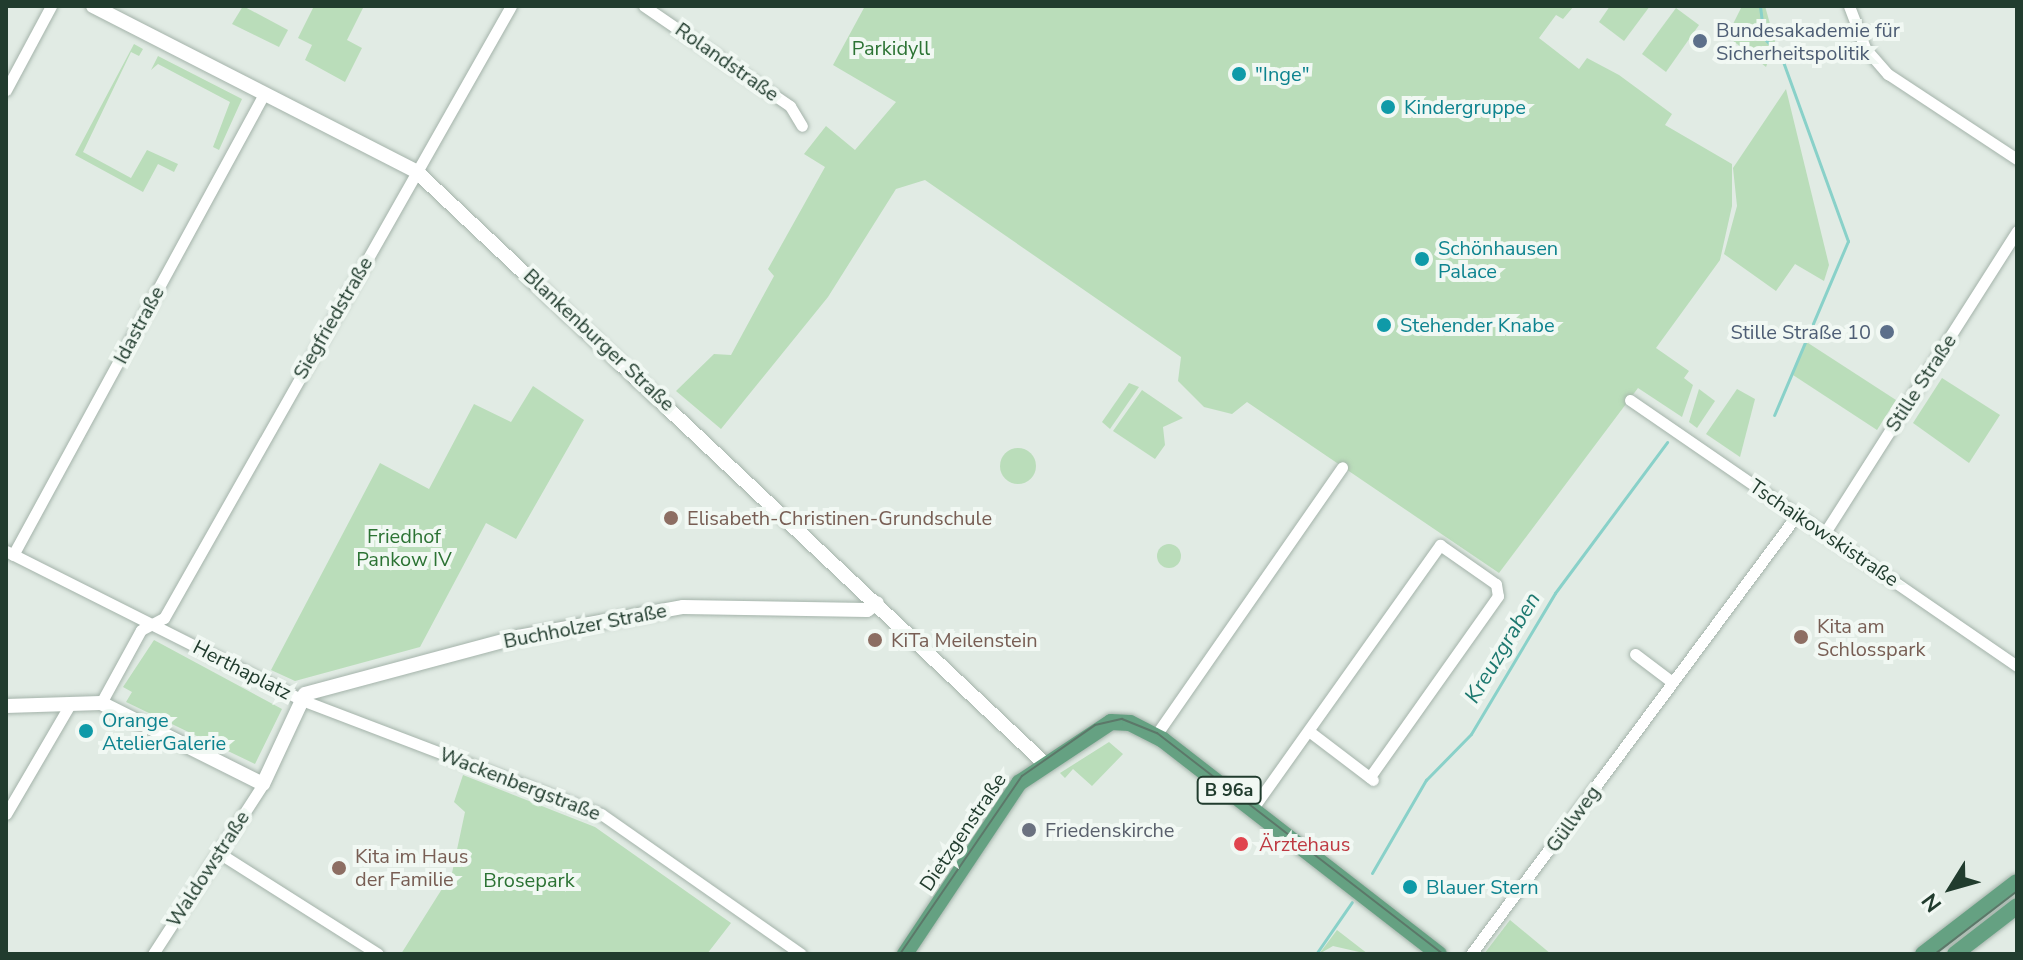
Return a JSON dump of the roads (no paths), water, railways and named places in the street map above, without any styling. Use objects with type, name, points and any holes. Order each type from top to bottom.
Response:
[{"type":"main road","name":"Blankenburger Straße","points":[[93,6],[417,172],[1043,762]]},
{"type":"main road","name":"Buchholzer Straße","points":[[302,700],[518,637],[683,607],[867,610],[877,603]]},
{"type":"main road","name":"Herthaplatz","points":[[263,784],[302,700]]},
{"type":"main road","points":[[6,706],[101,703],[263,784]]},
{"type":"main road","name":"Dietzgenstraße","points":[[905,954],[1003,803],[1043,762],[1102,724],[1130,723],[1159,738]]},
{"type":"main road","name":"B 96a","points":[[1159,738],[1439,954]]},
{"type":"main road","points":[[1923,954],[2017,882]]},
{"type":"main road","points":[[1955,954],[2017,906]]},
{"type":"street","points":[[6,90],[51,6]]},
{"type":"street","name":"Siegfriedstraße","points":[[152,624],[164,618],[511,6]]},
{"type":"street","name":"Rolandstraße","points":[[644,6],[790,106],[802,126]]},
{"type":"street","points":[[1849,6],[1865,48],[1888,74],[2017,159]]},
{"type":"street","name":"Idastraße","points":[[9,553],[264,94]]},
{"type":"street","name":"Stille Straße","points":[[1824,534],[2017,231]]},
{"type":"street","name":"Tschaikowskistraße","points":[[1630,400],[2017,666]]},
{"type":"street","points":[[1159,738],[1342,467]]},
{"type":"street","name":"Güllweg","points":[[1471,954],[1796,516]]},
{"type":"street","points":[[1253,808],[1428,570],[1421,566],[1440,545],[1496,584],[1498,596],[1371,778],[1310,732]]},
{"type":"street","points":[[9,553],[152,624]]},
{"type":"street","points":[[101,703],[141,630],[152,624]]},
{"type":"street","name":"Herthaplatz","points":[[152,624],[302,700]]},
{"type":"street","points":[[1635,654],[1672,682]]},
{"type":"street","name":"Wackenbergstraße","points":[[302,700],[601,814],[801,954]]},
{"type":"street","points":[[6,814],[69,706]]},
{"type":"street","name":"Waldowstraße","points":[[153,954],[263,784]]},
{"type":"street","points":[[219,853],[378,954]]},
{"type":"waterway","points":[[1760,6],[1764,38],[1781,56],[1848,241],[1774,415]]},
{"type":"waterway","name":"Kreuzgraben","points":[[1372,873],[1426,780],[1471,734],[1555,593],[1667,442]]},
{"type":"waterway","name":"Kreuzgraben","points":[[1316,954],[1352,902]]},
{"type":"tram line","points":[[900,954],[1022,776],[1095,725],[1122,719],[1157,733],[1443,954]]},
{"type":"tram line","points":[[1935,954],[2017,891]]},
{"type":"place","name":"Bundesakademie für Sicherheitspolitik","points":[[1700,41]]},
{"type":"place","name":"\"Inge\"","points":[[1239,74]]},
{"type":"place","name":"Kindergruppe","points":[[1388,107]]},
{"type":"place","name":"Schönhausen Palace","points":[[1422,259]]},
{"type":"place","name":"Stehender Knabe","points":[[1384,325]]},
{"type":"place","name":"Stille Straße 10","points":[[1887,332]]},
{"type":"place","name":"Elisabeth-Christinen-Grundschule","points":[[671,518]]},
{"type":"place","name":"Kita am Schlosspark","points":[[1801,637]]},
{"type":"place","name":"KiTa Meilenstein","points":[[875,640]]},
{"type":"place","name":"Orange AtelierGalerie","points":[[86,731]]},
{"type":"place","name":"Friedenskirche","points":[[1029,830]]},
{"type":"place","name":"Ärztehaus","points":[[1241,844]]},
{"type":"place","name":"Kita im Haus der Familie","points":[[339,868]]},
{"type":"place","name":"Blauer Stern","points":[[1410,887]]},
{"type":"park label","name":"Parkidyll","points":[[891,48]]},
{"type":"park label","name":"Friedhof Pankow IV","points":[[404,548]]},
{"type":"park label","name":"Brosepark","points":[[529,880]]}]
